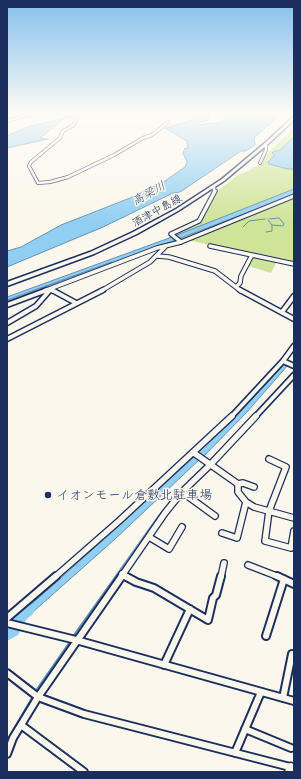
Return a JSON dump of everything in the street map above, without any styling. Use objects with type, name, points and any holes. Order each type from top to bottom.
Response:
[{"type":"main road","name":"酒津中島線","points":[[7,284],[72,261],[124,238],[171,214],[214,187],[260,149]]},
{"type":"street","points":[[46,149],[30,162],[29,166],[38,183],[50,182],[68,177],[124,149]]},
{"type":"street","points":[[260,163],[266,149]]},
{"type":"street","points":[[180,241],[172,235],[172,233],[197,222],[200,219],[215,191],[214,187]]},
{"type":"street","points":[[7,305],[180,241],[294,196]]},
{"type":"street","points":[[7,339],[103,290],[150,262],[166,246]]},
{"type":"street","points":[[210,246],[294,264]]},
{"type":"street","points":[[236,287],[240,283],[241,276],[252,255]]},
{"type":"street","points":[[157,256],[170,256],[215,271],[236,287],[294,319]]},
{"type":"street","points":[[50,289],[76,303]]},
{"type":"street","points":[[7,323],[36,306],[50,289]]},
{"type":"street","points":[[282,312],[294,296]]},
{"type":"street","points":[[7,618],[195,453],[224,425],[283,361],[294,346]]},
{"type":"street","points":[[283,361],[294,366]]},
{"type":"street","points":[[7,754],[9,741],[22,724],[76,640],[182,492],[210,465],[294,375]]},
{"type":"street","points":[[195,453],[238,484],[243,483],[254,487]]},
{"type":"street","points":[[269,459],[286,467],[269,511],[265,541],[291,548],[294,531]]},
{"type":"street","points":[[238,484],[238,492],[246,502],[254,507],[294,518]]},
{"type":"street","points":[[182,492],[215,516]]},
{"type":"street","points":[[222,533],[238,538],[246,502]]},
{"type":"street","points":[[149,537],[169,549],[182,527]]},
{"type":"street","points":[[122,574],[136,582],[154,588],[208,620],[224,563]]},
{"type":"street","points":[[248,565],[294,584]]},
{"type":"street","points":[[266,636],[284,579]]},
{"type":"street","points":[[164,665],[190,609]]},
{"type":"street","points":[[7,623],[76,640],[294,701]]},
{"type":"street","points":[[283,698],[292,654],[294,655]]},
{"type":"street","points":[[7,673],[38,697],[84,714],[292,769]]},
{"type":"street","points":[[235,753],[262,692]]},
{"type":"street","points":[[22,724],[84,772]]},
{"type":"street","points":[[245,729],[291,748]]},
{"type":"green space","points":[[272,149],[294,149],[294,196],[182,240],[173,234],[198,222],[216,192],[238,175],[260,164]]},
{"type":"green space","points":[[294,197],[294,264],[187,240]]},
{"type":"green space","points":[[254,257],[276,263],[271,273],[248,266]]},
{"type":"water","name":"高梁川","points":[[184,149],[248,149],[241,151],[180,192],[173,193],[103,227],[7,267],[7,251],[21,247],[61,225],[130,198],[165,181],[185,167],[187,162],[183,153]]},
{"type":"water","points":[[281,149],[294,149],[294,169],[269,164],[268,162],[275,155],[272,153]]},
{"type":"water","points":[[294,189],[294,195],[7,304],[7,301],[112,262],[7,300],[7,297],[172,237]]},
{"type":"water","points":[[282,363],[288,365],[247,412],[203,457],[198,452],[230,423]]},
{"type":"water","points":[[194,457],[199,460],[114,540],[25,619],[18,616],[92,550]]},
{"type":"waterway","points":[[269,219],[279,218],[284,224],[283,226],[272,225]]},
{"type":"waterway","points":[[243,227],[249,221],[265,219]]},
{"type":"waterway","points":[[268,220],[272,225]]},
{"type":"waterway","points":[[266,232],[272,231],[272,225]]},
{"type":"waterway","points":[[252,417],[289,378]]},
{"type":"waterway","points":[[189,482],[253,416]]},
{"type":"waterway","points":[[74,635],[158,517],[178,493]]},
{"type":"waterway","points":[[7,635],[13,630],[22,616],[29,610]]},
{"type":"waterway","points":[[37,689],[69,643]]},
{"type":"waterway","points":[[9,737],[32,698]]},
{"type":"place","name":"イオンモール倉敷北駐車場","points":[[48,495]]}]
